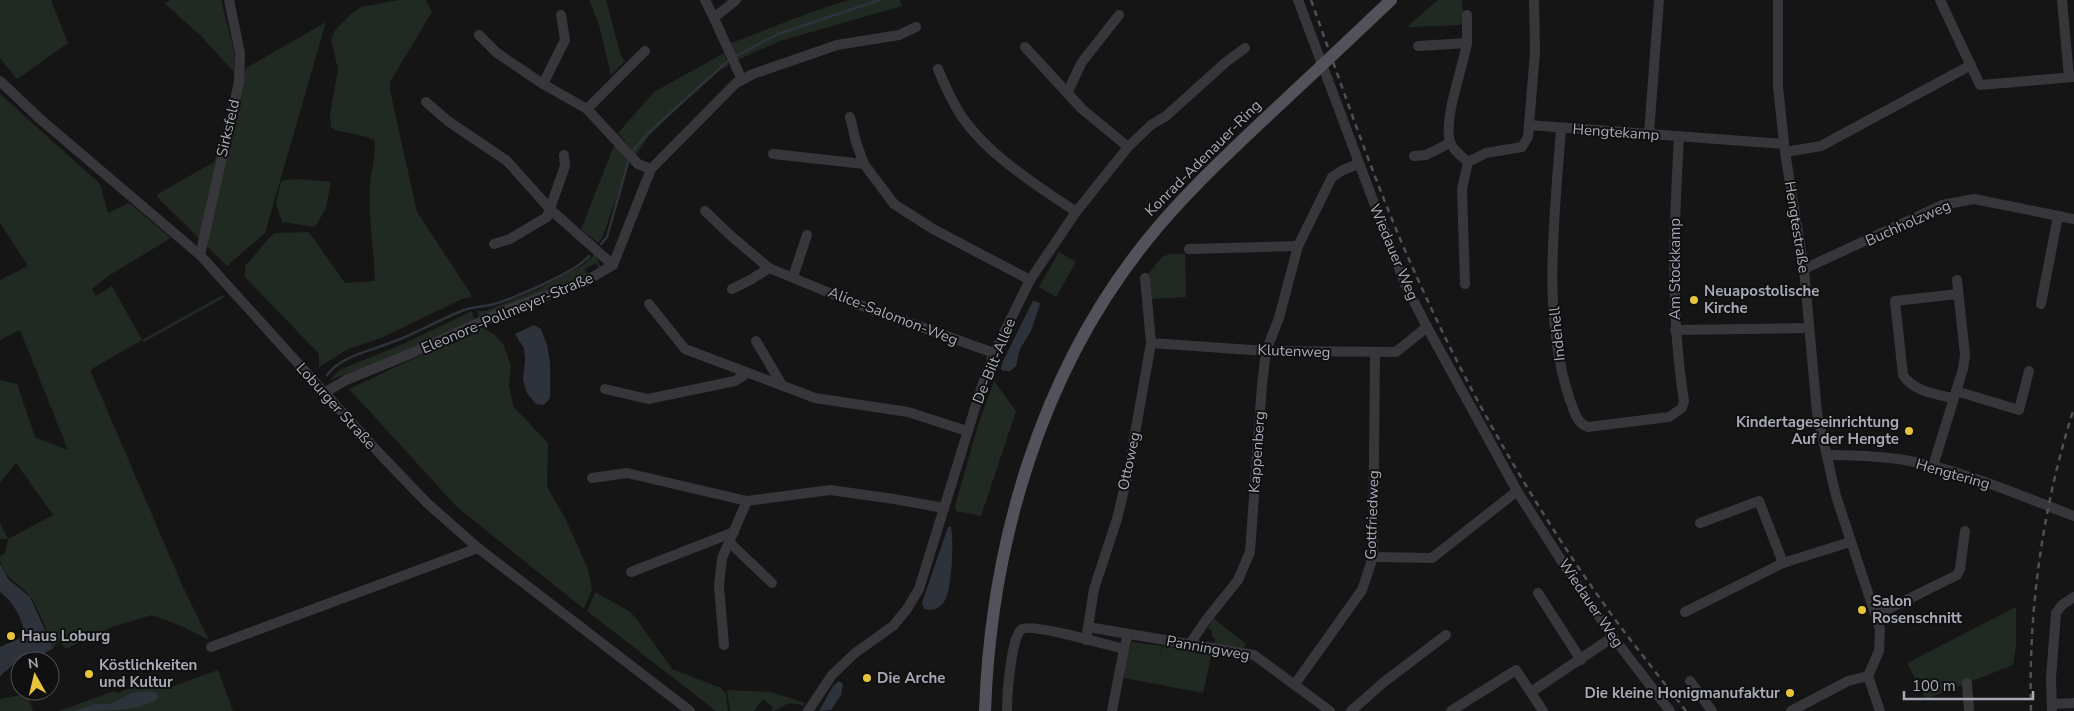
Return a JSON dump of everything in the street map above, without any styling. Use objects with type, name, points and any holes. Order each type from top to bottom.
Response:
[{"type":"main road","name":"Konrad-Adenauer-Ring","points":[[985,711],[993,618],[1011,525],[1035,442],[1069,361],[1112,286],[1149,237],[1186,195],[1391,0]]},
{"type":"street","name":"Sirksfeld","points":[[200,256],[239,82],[240,53],[229,0]]},
{"type":"street","points":[[705,0],[742,80]]},
{"type":"street","points":[[714,18],[736,0]]},
{"type":"street","name":"Wiedauer Weg","points":[[1298,0],[1358,164],[1405,284],[1427,327],[1517,491],[1613,637],[1670,711]]},
{"type":"street","points":[[1468,162],[1486,153],[1522,147],[1528,137],[1535,52],[1534,0]]},
{"type":"street","points":[[1649,134],[1659,0]]},
{"type":"street","name":"Hengtestraße","points":[[1778,0],[1778,87],[1785,148],[1804,268],[1817,413],[1850,542],[1880,629],[1880,641],[1868,676]]},
{"type":"street","points":[[1940,0],[1980,85],[2072,77],[2062,0]]},
{"type":"street","points":[[1067,93],[1082,62],[1119,15]]},
{"type":"street","points":[[1467,15],[1467,43],[1451,115],[1450,143],[1468,162]]},
{"type":"street","points":[[543,84],[565,40],[561,16]]},
{"type":"street","points":[[426,102],[448,121],[507,161],[551,210],[613,265],[651,169],[736,83],[752,74],[836,45],[899,35],[916,27]]},
{"type":"street","points":[[479,35],[496,53],[543,84],[587,109],[638,164],[651,169]]},
{"type":"street","points":[[1418,46],[1467,43]]},
{"type":"street","points":[[1025,47],[1082,108],[1128,147]]},
{"type":"street","name":"De-Bilt-Allee","points":[[808,711],[824,686],[842,665],[893,626],[908,609],[924,577],[967,431],[994,353],[1030,280],[1076,212],[1128,147],[1151,125],[1166,116],[1226,62],[1245,48]]},
{"type":"street","points":[[587,109],[646,50]]},
{"type":"street","name":"Hengtekamp","points":[[1529,125],[1679,136],[1785,148],[1821,146],[1971,65]]},
{"type":"street","points":[[938,69],[953,102],[963,118],[1004,161],[1076,212]]},
{"type":"street","name":"Loburger Straße","points":[[0,81],[39,118],[200,256],[427,503],[478,548],[690,711]]},
{"type":"street","points":[[850,117],[864,164],[894,204],[933,229],[1030,280]]},
{"type":"street","name":"Indehell","points":[[1561,128],[1553,270],[1554,323],[1562,377],[1578,420],[1583,425],[1595,427],[1669,416],[1682,408],[1684,401]]},
{"type":"street","name":"Am Stockkamp","points":[[1679,136],[1673,241],[1675,330],[1684,401]]},
{"type":"street","points":[[1414,156],[1426,155],[1450,143]]},
{"type":"street","points":[[494,244],[510,238],[547,218],[565,166],[564,154]]},
{"type":"street","points":[[773,154],[864,164]]},
{"type":"street","points":[[1466,284],[1462,189],[1468,162]]},
{"type":"street","name":"Kappenberg","points":[[1189,645],[1238,580],[1246,566],[1250,552],[1266,351],[1279,318],[1298,246],[1332,178],[1343,170],[1358,164]]},
{"type":"street","name":"Buchholzweg","points":[[1804,268],[1942,205],[1958,201],[1974,199],[2074,219]]},
{"type":"street","name":"Alice-Salomon-Weg","points":[[705,211],[769,268],[854,302],[994,353]]},
{"type":"street","points":[[2042,304],[2058,216]]},
{"type":"street","points":[[793,277],[807,235]]},
{"type":"street","points":[[1188,250],[1298,246]]},
{"type":"street","name":"Eleonore-Pollmeyer-Straße","points":[[324,393],[346,380],[412,354],[504,311],[584,282],[613,265]]},
{"type":"street","points":[[732,289],[769,268]]},
{"type":"street","name":"Ottoweg","points":[[1086,640],[1094,589],[1128,473],[1151,343],[1146,278]]},
{"type":"street","points":[[1933,466],[1963,369],[1965,356],[1957,280]]},
{"type":"street","points":[[1958,294],[1895,301],[1903,375],[1907,382],[1914,387],[1955,394],[2019,410],[2029,371]]},
{"type":"street","points":[[649,304],[685,349],[815,398],[908,412],[967,431]]},
{"type":"street","name":"Klutenweg","points":[[1151,343],[1266,351],[1396,352],[1427,327]]},
{"type":"street","points":[[1675,330],[1808,328]]},
{"type":"street","points":[[756,341],[775,370],[782,385]]},
{"type":"street","name":"Gottfriedweg","points":[[1295,684],[1362,590],[1373,557],[1375,353]]},
{"type":"street","points":[[605,390],[648,399],[735,381],[747,373]]},
{"type":"street","name":"Hengtering","points":[[1827,455],[1883,457],[1933,466],[1971,477],[2073,515]]},
{"type":"street","points":[[592,478],[627,473],[747,501],[830,490],[894,498],[944,508]]},
{"type":"street","points":[[1373,557],[1432,558],[1517,491]]},
{"type":"street","points":[[724,645],[719,586],[722,558],[747,501]]},
{"type":"street","points":[[1700,523],[1759,501],[1783,563]]},
{"type":"street","points":[[1876,615],[1957,574],[1962,564],[1965,531]]},
{"type":"street","points":[[631,572],[734,532]]},
{"type":"street","points":[[729,542],[772,583]]},
{"type":"street","points":[[1685,612],[1783,563],[1850,542]]},
{"type":"street","points":[[211,648],[478,548]]},
{"type":"street","points":[[1538,593],[1581,660]]},
{"type":"street","points":[[2074,597],[2062,605],[2056,613],[2051,678],[2052,707],[2074,703]]},
{"type":"street","points":[[1007,711],[1007,688],[1018,632],[1022,629],[1032,627],[1124,649]]},
{"type":"street","name":"Panningweg","points":[[1088,627],[1254,655],[1330,711]]},
{"type":"street","points":[[1112,711],[1128,634]]},
{"type":"street","points":[[1351,711],[1384,682],[1446,635]]},
{"type":"street","points":[[1530,692],[1613,637]]},
{"type":"street","points":[[1451,711],[1516,670],[1543,711]]},
{"type":"street","points":[[1791,711],[1848,681],[1868,676],[1880,711]]},
{"type":"street","points":[[1690,682],[1712,711]]},
{"type":"street","points":[[1967,683],[1969,711]]},
{"type":"shaded area","points":[[0,0],[51,0],[68,43],[17,79],[0,58]]},
{"type":"shaded area","points":[[171,0],[221,0],[234,51],[234,72],[200,35],[164,3]]},
{"type":"shaded area","points":[[399,0],[426,0],[432,12],[390,82],[390,90],[417,212],[471,294],[471,297],[462,299],[381,338],[348,349],[319,367],[319,354],[245,277],[245,266],[275,233],[309,232],[345,283],[375,281],[370,222],[370,181],[375,152],[374,140],[335,130],[331,127],[330,114],[338,69],[331,40],[335,30],[361,7]]},
{"type":"shaded area","points":[[589,0],[606,0],[621,56],[625,61],[611,75],[599,25]]},
{"type":"shaded area","points":[[848,0],[900,0],[902,6],[780,41],[735,61],[729,44]]},
{"type":"shaded area","points":[[1438,0],[1462,0],[1464,19],[1460,25],[1407,27]]},
{"type":"shaded area","points":[[326,22],[265,233],[227,266],[157,197],[158,194],[214,162],[246,68]]},
{"type":"shaded area","points":[[724,53],[728,66],[712,73],[648,137],[636,155],[618,133],[654,92]]},
{"type":"shaded area","points":[[0,94],[100,184],[108,213],[129,203],[171,238],[108,276],[92,289],[96,296],[112,286],[142,340],[90,370],[183,587],[209,640],[181,626],[152,615],[112,627],[66,649],[59,641],[53,648],[35,604],[27,593],[3,570],[0,556],[5,553],[8,539],[53,515],[16,463],[0,483],[0,380],[17,384],[35,437],[68,450],[20,330],[0,340],[0,280],[28,266],[0,223]]},
{"type":"shaded area","points":[[615,143],[630,160],[602,238],[598,243],[581,229]]},
{"type":"shaded area","points":[[300,179],[331,182],[326,208],[315,227],[282,222],[276,204],[281,182],[283,180]]},
{"type":"shaded area","points":[[1059,252],[1076,262],[1056,297],[1039,287]]},
{"type":"shaded area","points":[[595,254],[601,267],[599,269],[596,263],[585,269],[588,275],[584,277],[582,275],[553,290],[479,319],[477,311],[485,311],[535,291],[583,265]]},
{"type":"shaded area","points":[[1170,254],[1185,254],[1186,297],[1151,299],[1148,274],[1162,257]]},
{"type":"shaded area","points":[[222,295],[225,297],[144,342],[142,340]]},
{"type":"shaded area","points":[[1033,301],[1040,304],[1031,331],[1020,349],[1016,366],[1010,371],[1003,371],[1001,369],[1003,361]]},
{"type":"shaded area","points":[[472,311],[475,321],[404,353],[330,380],[339,370],[401,345]]},
{"type":"shaded area","points":[[534,325],[541,329],[547,345],[550,362],[550,398],[544,405],[536,404],[527,393],[523,380],[524,348],[515,334]]},
{"type":"shaded area","points":[[481,327],[494,334],[503,344],[511,366],[509,385],[513,406],[548,443],[547,487],[565,518],[588,569],[592,590],[584,609],[457,507],[349,389]]},
{"type":"shaded area","points":[[994,381],[1016,411],[981,516],[956,511],[955,506],[977,428]]},
{"type":"shaded area","points":[[0,523],[8,539],[0,539]]},
{"type":"shaded area","points":[[948,527],[951,527],[952,554],[951,577],[947,596],[938,608],[933,610],[924,609],[922,603]]},
{"type":"shaded area","name":"Haus Loburg","points":[[0,564],[8,579],[30,597],[53,648],[48,651],[10,651],[10,667],[0,676],[0,647],[25,636],[17,612],[10,601],[0,592]]},
{"type":"shaded area","points":[[595,593],[629,611],[672,669],[721,688],[726,694],[728,711],[716,711],[587,611]]},
{"type":"shaded area","points":[[2016,607],[2016,646],[2013,665],[1926,699],[1907,663]]},
{"type":"shaded area","points":[[1213,618],[1246,644],[1242,650],[1214,645],[1215,639],[1212,636],[1212,631],[1208,628]]},
{"type":"shaded area","points":[[1132,642],[1162,646],[1159,663],[1163,646],[1212,653],[1203,693],[1124,678],[1127,656]]},
{"type":"shaded area","points":[[218,670],[233,711],[59,711],[114,691],[117,693],[146,682],[161,679],[165,689]]},
{"type":"shaded area","points":[[839,681],[843,684],[841,695],[831,710],[819,711],[833,686]]},
{"type":"shaded area","points":[[727,690],[771,692],[805,703],[804,706],[794,703],[787,704],[773,711],[771,710],[773,707],[763,699],[754,711],[730,711]]},
{"type":"shaded area","points":[[150,691],[157,693],[158,698],[143,706],[74,711],[94,704],[110,704],[132,693]]},
{"type":"shaded area","points":[[10,697],[10,701],[29,701],[33,711],[0,711],[0,699]]},
{"type":"waterway","points":[[734,57],[778,34],[879,0]]},
{"type":"waterway","points":[[632,152],[647,134],[729,60]]},
{"type":"waterway","points":[[601,244],[607,237],[629,159]]},
{"type":"waterway","points":[[327,375],[339,363],[355,355],[397,340],[464,310],[490,305],[528,291],[572,269],[589,256]]},
{"type":"railway","points":[[1311,0],[1360,138],[1400,239],[1436,318],[1481,407],[1531,494],[1585,577],[1623,630],[1686,711]]},
{"type":"railway","points":[[2031,711],[2032,634],[2040,558],[2054,482],[2074,408]]},
{"type":"place","name":"Neuapostolische Kirche","points":[[1694,300]]},
{"type":"place","name":"Kindertageseinrichtung Auf der Hengte","points":[[1909,431]]},
{"type":"place","name":"Salon Rosenschnitt","points":[[1862,610]]},
{"type":"place","name":"Haus Loburg","points":[[11,636]]},
{"type":"place","name":"Köstlichkeiten und Kultur","points":[[89,674]]},
{"type":"place","name":"Die Arche","points":[[867,678]]},
{"type":"place","name":"Die kleine Honigmanufaktur","points":[[1790,693]]}]
